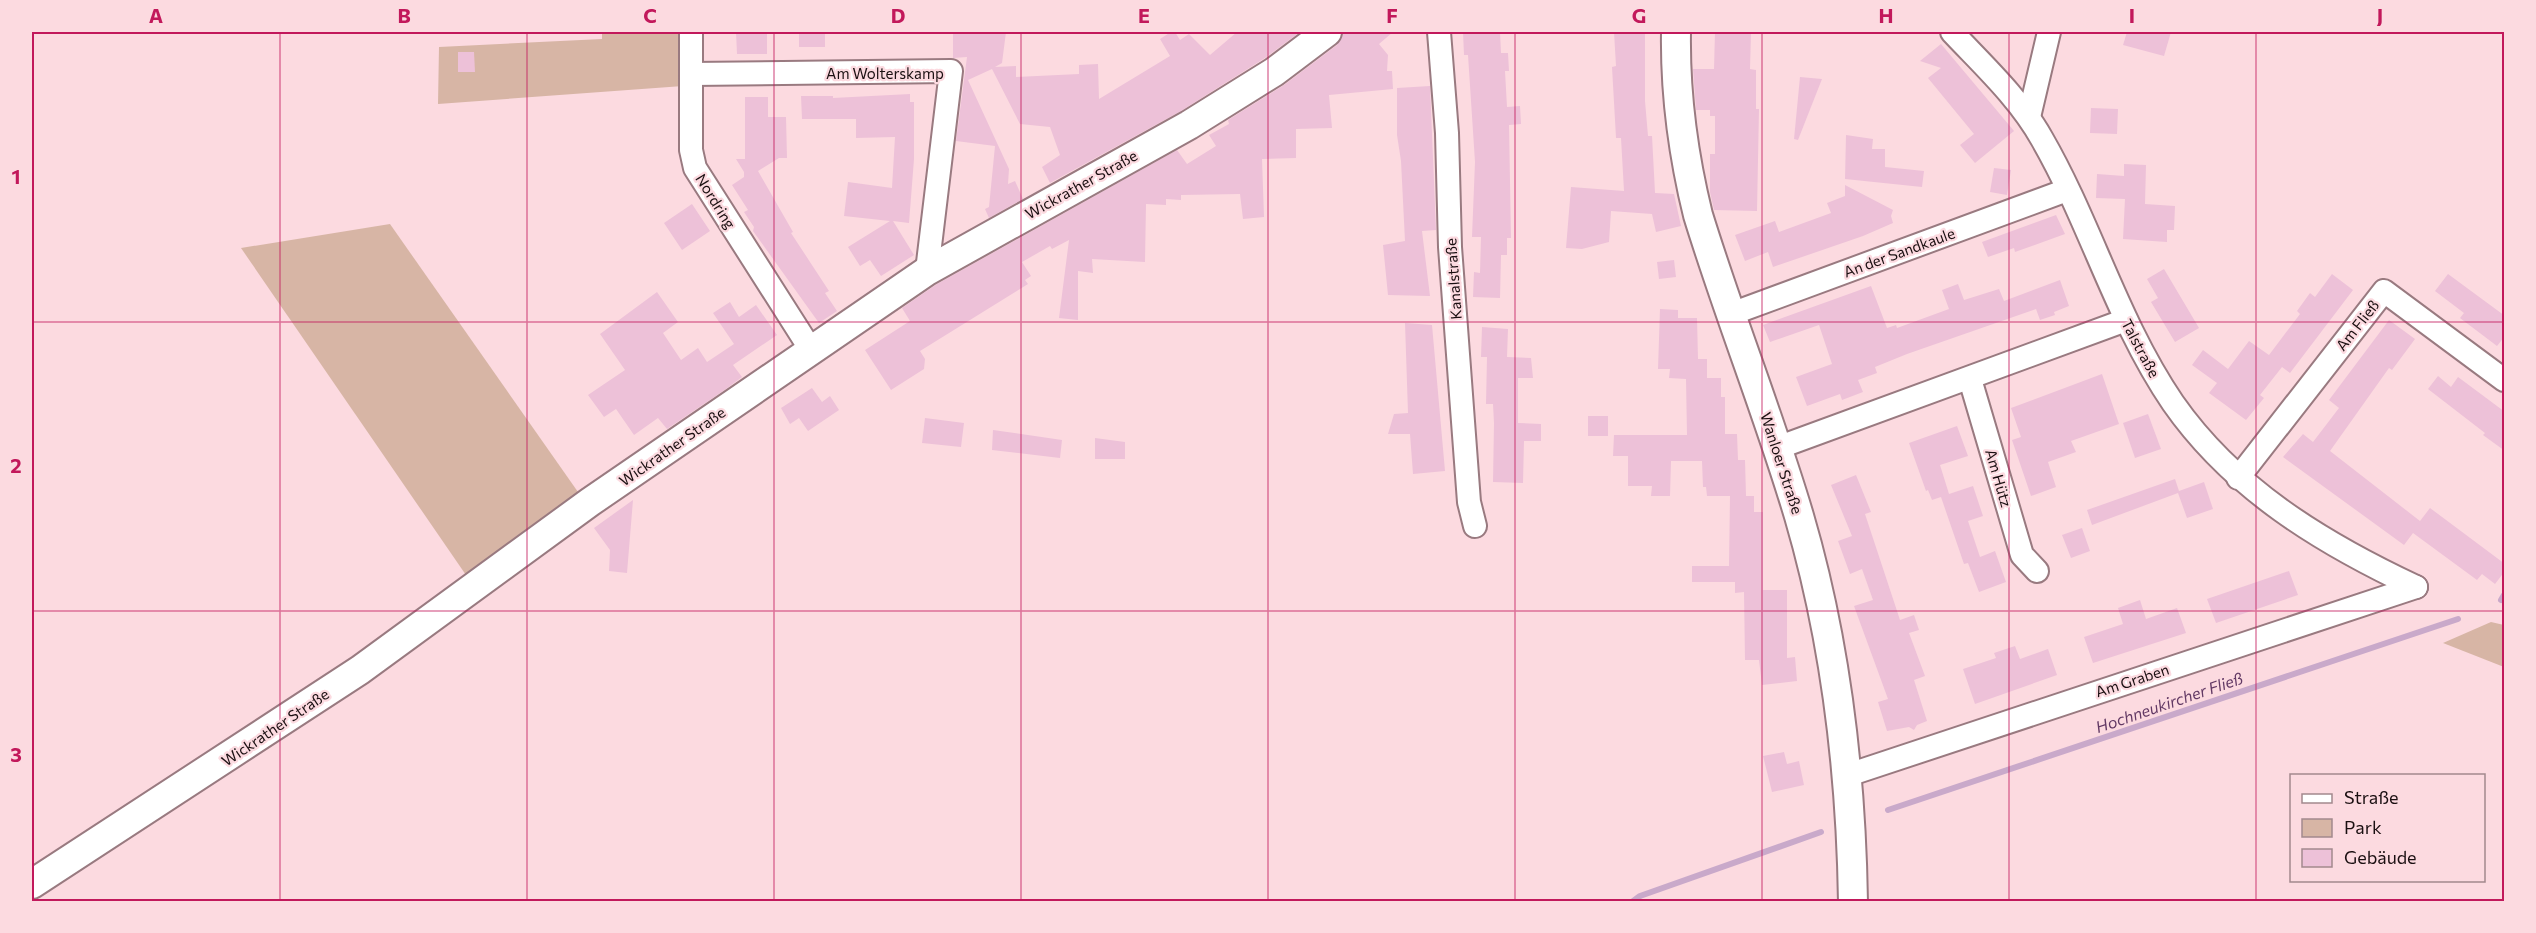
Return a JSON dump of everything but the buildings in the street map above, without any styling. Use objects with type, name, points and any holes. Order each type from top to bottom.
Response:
[{"type":"street","name":"Nordring","points":[[690,32],[691,150],[697,173],[811,350]]},
{"type":"street","name":"Wickrather Straße","points":[[32,884],[332,689],[421,628],[590,502],[927,271],[1209,113],[1274,72],[1327,32]]},
{"type":"street","name":"Kanalstraße","points":[[1439,32],[1447,133],[1452,270],[1469,502],[1475,526]]},
{"type":"street","name":"Wanloer Straße","points":[[1676,32],[1678,110],[1686,164],[1701,223],[1777,448],[1808,550],[1830,641],[1848,775],[1853,902]]},
{"type":"street","name":"Talstraße","points":[[1952,32],[2029,117],[2051,154],[2126,320],[2174,403],[2203,441],[2238,478],[2320,536],[2365,562],[2416,587]]},
{"type":"street","points":[[2029,117],[2049,32]]},
{"type":"street","name":"Am Wolterskamp","points":[[691,74],[951,71],[927,271]]},
{"type":"street","name":"An der Sandkaule","points":[[1731,314],[2067,189]]},
{"type":"street","name":"Am Fließ","points":[[2238,478],[2384,291],[2505,380]]},
{"type":"street","points":[[1777,448],[2126,320]]},
{"type":"street","name":"Am Hütz","points":[[1970,379],[2022,555],[2037,571]]},
{"type":"street","name":"Am Graben","points":[[1848,775],[2416,587]]},
{"type":"green space","points":[[602,32],[681,32],[683,86],[438,104],[439,47],[602,39]]},
{"type":"green space","points":[[390,224],[578,492],[468,578],[241,248]]},
{"type":"green space","points":[[2491,622],[2504,625],[2504,667],[2443,643]]},
{"type":"waterway","name":"Hochneukircher Fließ","points":[[2501,600],[2504,595]]},
{"type":"waterway","name":"Hochneukircher Fließ","points":[[1888,810],[2458,619]]},
{"type":"waterway","name":"Hochneukircher Fließ","points":[[1632,902],[1640,896],[1821,832]]}]
